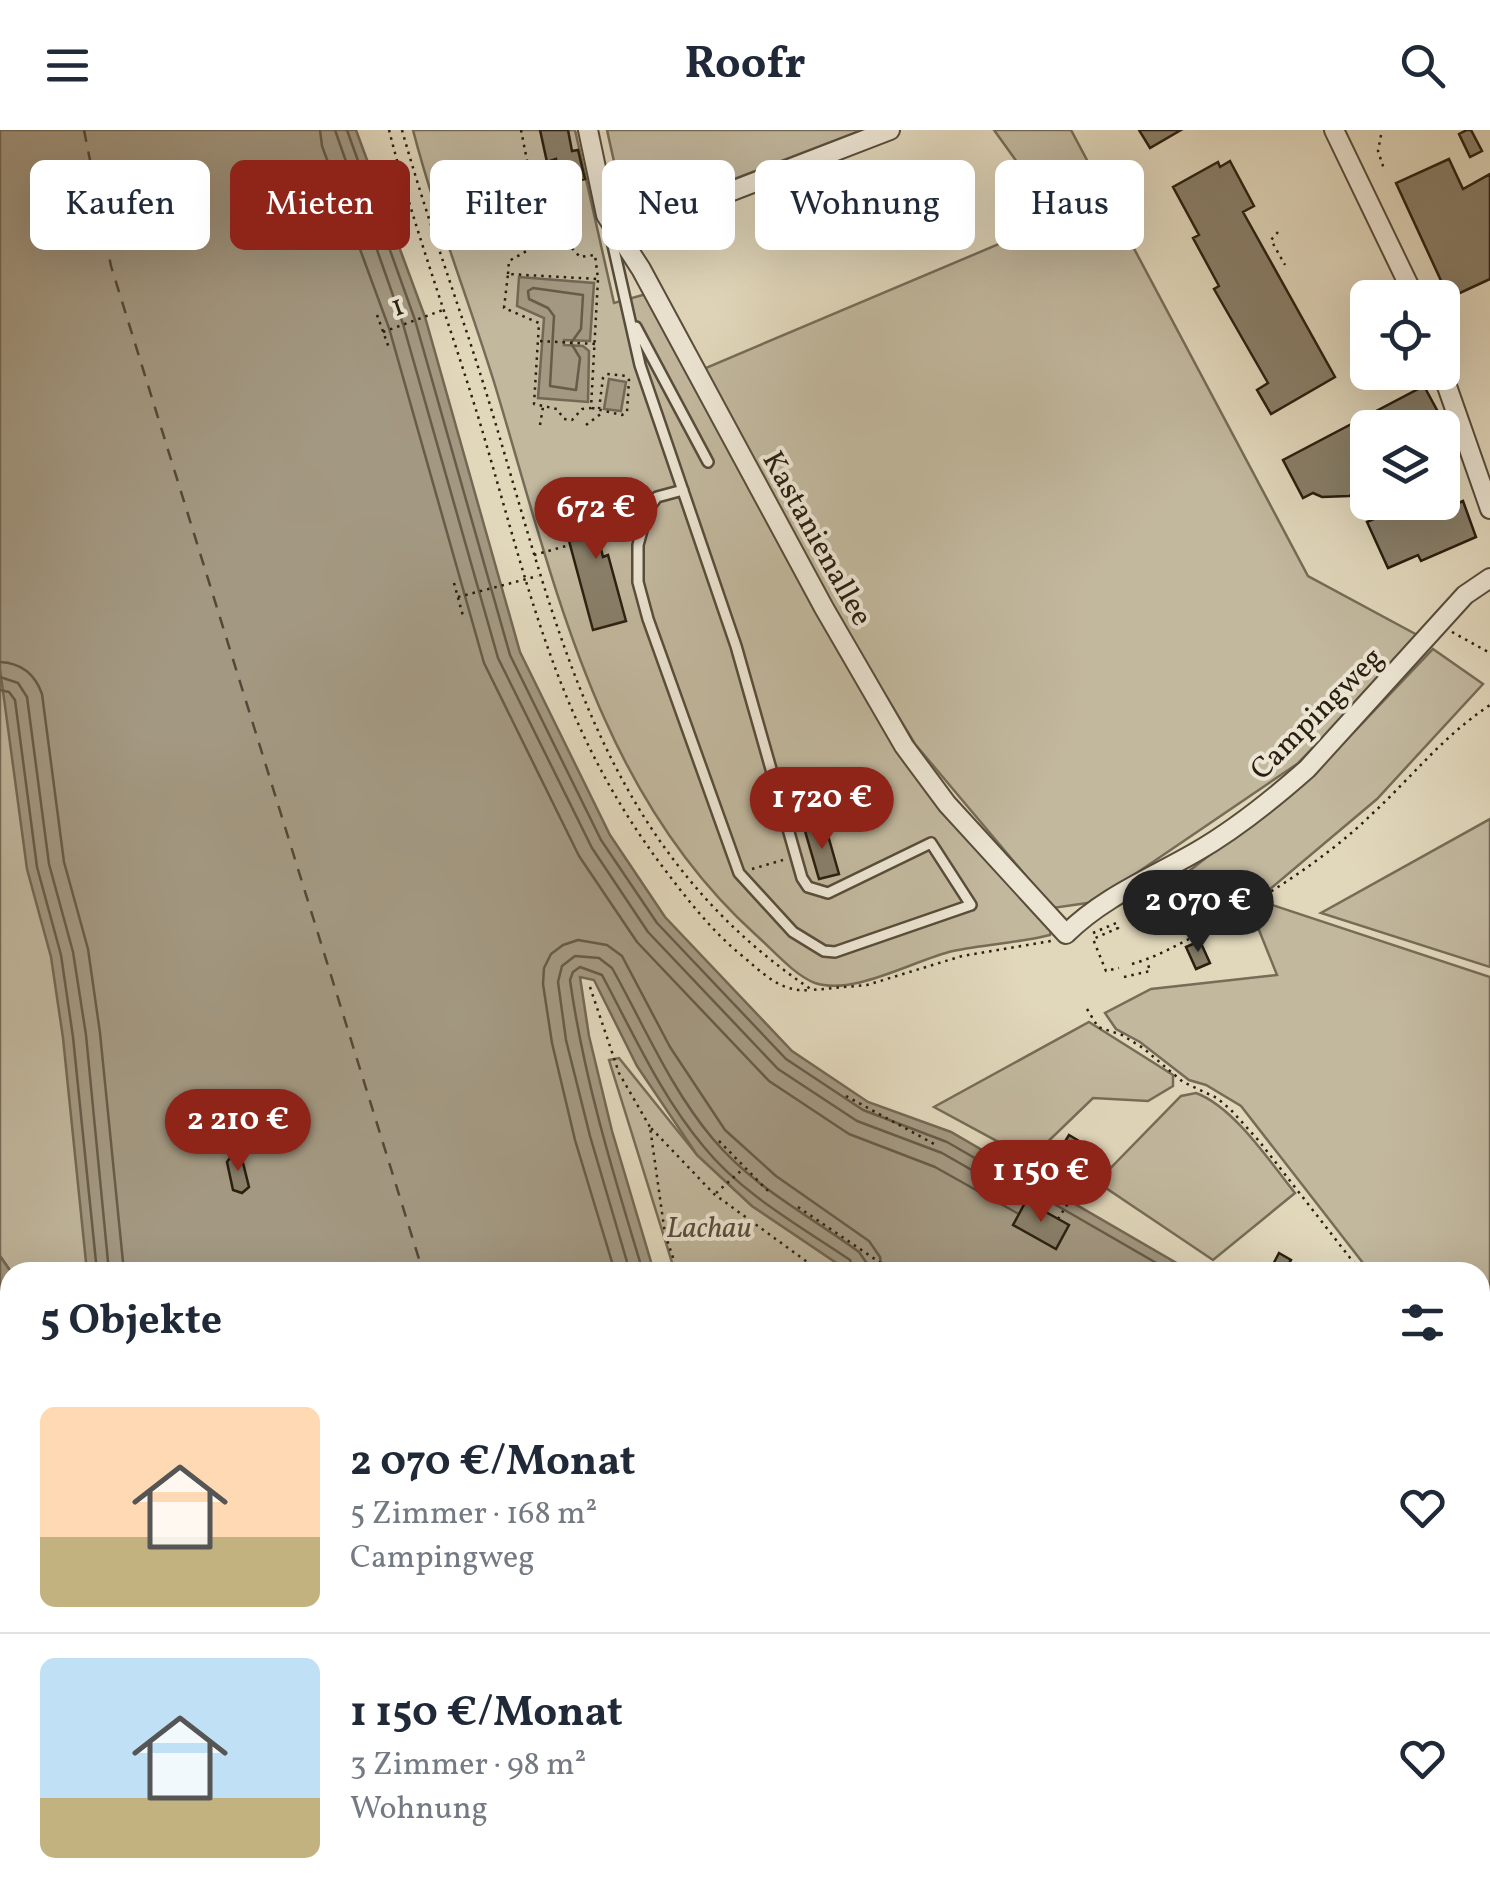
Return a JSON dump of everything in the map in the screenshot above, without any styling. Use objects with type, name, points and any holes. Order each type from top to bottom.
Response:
[{"type":"street","name":"Kastanienallee","points":[[588,130],[602,196]]},
{"type":"street","points":[[735,190],[890,130]]},
{"type":"street","points":[[1334,130],[1406,280]]},
{"type":"street","name":"Kastanienallee","points":[[628,250],[904,746],[947,804],[1066,934]]},
{"type":"street","points":[[1448,390],[1490,508]]},
{"type":"street","name":"Campingweg","points":[[1066,934],[1110,899],[1212,842],[1282,791],[1307,769],[1465,594],[1490,578]]},
{"type":"lane","points":[[615,250],[640,365],[683,490],[736,646],[794,856],[808,887],[828,892],[931,843],[971,905],[849,948],[824,951],[793,932],[739,874],[638,582],[638,545],[648,509],[657,497],[683,490]]},
{"type":"lane","points":[[632,320],[708,462]]},
{"type":"path","points":[[388,130],[396,160]]},
{"type":"path","points":[[402,130],[485,390],[538,576],[584,704],[613,764],[653,830],[708,902],[768,958],[812,990]]},
{"type":"path","points":[[521,130],[527,160]]},
{"type":"path","points":[[1381,136],[1378,150],[1384,169]]},
{"type":"path","points":[[410,206],[547,653],[609,789],[694,908],[736,950],[781,987],[796,992],[867,985],[962,956],[1038,946],[1066,934]]},
{"type":"path","points":[[1278,232],[1271,240],[1285,266]]},
{"type":"path","points":[[528,250],[509,261],[504,308],[540,323],[534,404],[557,409],[564,418],[572,420],[582,409],[590,408],[602,411],[622,415],[627,412],[630,380],[607,374],[603,378],[602,411],[586,426]]},
{"type":"path","points":[[574,250],[580,256],[596,255],[590,408]]},
{"type":"path","points":[[508,274],[598,280]]},
{"type":"path","name":"1","points":[[384,332],[443,310]]},
{"type":"path","points":[[378,315],[389,348]]},
{"type":"path","points":[[538,340],[595,344]]},
{"type":"path","points":[[540,425],[544,405]]},
{"type":"path","points":[[514,547],[529,542]]},
{"type":"path","points":[[532,555],[566,546]]},
{"type":"path","points":[[458,597],[538,576]]},
{"type":"path","points":[[454,583],[463,616]]},
{"type":"path","points":[[1440,625],[1490,653]]},
{"type":"path","points":[[1132,964],[1147,960],[1244,909],[1289,879],[1371,816],[1455,728],[1490,705]]},
{"type":"path","points":[[739,874],[794,856]]},
{"type":"path","points":[[1090,934],[1116,923],[1118,928],[1093,940],[1106,971],[1118,968]]},
{"type":"path","points":[[1124,977],[1150,972],[1147,960]]},
{"type":"path","points":[[590,987],[618,1073],[650,1126],[714,1194],[807,1262]]},
{"type":"path","points":[[1087,1009],[1098,1027],[1143,1048],[1183,1082],[1217,1098],[1231,1110],[1353,1262]]},
{"type":"path","points":[[846,1096],[936,1145]]},
{"type":"path","points":[[650,1126],[657,1190],[675,1262]]},
{"type":"path","points":[[718,1141],[769,1192]]},
{"type":"path","points":[[977,1165],[990,1144]]},
{"type":"path","points":[[714,1194],[745,1167]]},
{"type":"path","points":[[1030,1203],[1044,1179]]},
{"type":"path","points":[[1058,1219],[1072,1197]]},
{"type":"path","points":[[798,1207],[879,1262]]},
{"type":"green space","points":[[413,130],[575,130],[582,160],[430,160],[430,190]]},
{"type":"green space","points":[[607,130],[862,130],[784,160],[755,160],[755,171],[735,179],[735,160],[614,160]]},
{"type":"green space","points":[[994,130],[1071,130],[1087,160],[1016,160]]},
{"type":"green space","points":[[582,161],[614,303],[650,293],[885,724],[1051,930],[1050,935],[953,951],[866,981],[831,986],[807,979],[756,935],[701,878],[656,816],[619,749],[561,606],[450,250],[582,250]]},
{"type":"green space","points":[[995,246],[995,250],[1135,250],[1308,576],[1421,637],[1297,764],[1094,902],[1053,908],[915,744],[837,615],[701,370]]},
{"type":"green space","points":[[0,439],[239,1262],[4,1262],[0,1256]]},
{"type":"green space","points":[[1433,649],[1483,684],[1377,799],[1257,900],[1490,977],[1490,1262],[1362,1262],[1241,1106],[1206,1085],[1189,1080],[1140,1042],[1116,1029],[1105,1013],[1151,989],[1277,975],[1257,925],[1153,899],[1313,775]]},
{"type":"green space","points":[[1490,819],[1490,967],[1321,913]]},
{"type":"green space","points":[[1089,1022],[1173,1075],[1173,1086],[1148,1101],[1093,1098],[1030,1159],[934,1107]]},
{"type":"green space","name":"Lachau","points":[[619,1058],[697,1155],[752,1206],[835,1262],[672,1262],[609,1060]]},
{"type":"green space","points":[[1196,1093],[1237,1123],[1295,1193],[1213,1260],[1097,1182],[1181,1096]]},
{"type":"water","points":[[0,130],[356,130],[367,160],[230,160],[230,250],[400,250],[425,317],[520,652],[610,835],[665,917],[792,1051],[868,1102],[951,1132],[1175,1262],[835,1262],[752,1206],[697,1155],[637,1066],[594,980],[580,977],[589,1036],[612,1131],[651,1262],[86,1262],[51,957],[27,869],[0,669]]},
{"type":"water","points":[[519,277],[594,283],[590,341],[564,340],[564,345],[583,346],[589,351],[588,402],[538,398],[544,318],[517,306]]},
{"type":"water","points":[[609,379],[626,382],[621,411],[604,409]]},
{"type":"building","points":[[540,130],[568,130],[572,151],[578,150],[580,160],[547,160]]},
{"type":"building","points":[[1139,130],[1181,130],[1150,148]]},
{"type":"building","points":[[1471,130],[1482,151],[1470,157],[1459,134]]},
{"type":"building","points":[[1449,159],[1463,189],[1490,174],[1490,279],[1460,293],[1460,280],[1441,280],[1396,183]]},
{"type":"building","points":[[1230,161],[1254,206],[1243,212],[1335,377],[1271,414],[1257,390],[1268,383],[1214,289],[1219,286],[1193,238],[1199,235],[1173,187],[1218,162],[1220,167]]},
{"type":"building","points":[[1416,390],[1426,390],[1437,410],[1378,410]]},
{"type":"building","points":[[1350,425],[1350,496],[1322,497],[1313,493],[1303,498],[1283,460]]},
{"type":"building","points":[[633,496],[637,509],[594,520],[626,621],[593,630],[562,515]]},
{"type":"building","points":[[1463,501],[1476,537],[1421,561],[1418,555],[1388,568],[1367,522],[1460,520]]},
{"type":"building","points":[[825,825],[839,874],[819,879],[805,831]]},
{"type":"building","points":[[1200,941],[1210,963],[1196,969],[1186,947]]},
{"type":"building","points":[[1069,1135],[1099,1153],[1087,1175],[1056,1156]]},
{"type":"building","points":[[232,1155],[242,1159],[249,1187],[242,1193],[233,1190],[227,1162]]},
{"type":"building","points":[[1026,1201],[1069,1225],[1056,1249],[1013,1225]]},
{"type":"building","points":[[1279,1253],[1291,1260],[1290,1262],[1274,1262]]},
{"type":"ferry route","points":[[84,130],[111,266],[420,1262]]}]
